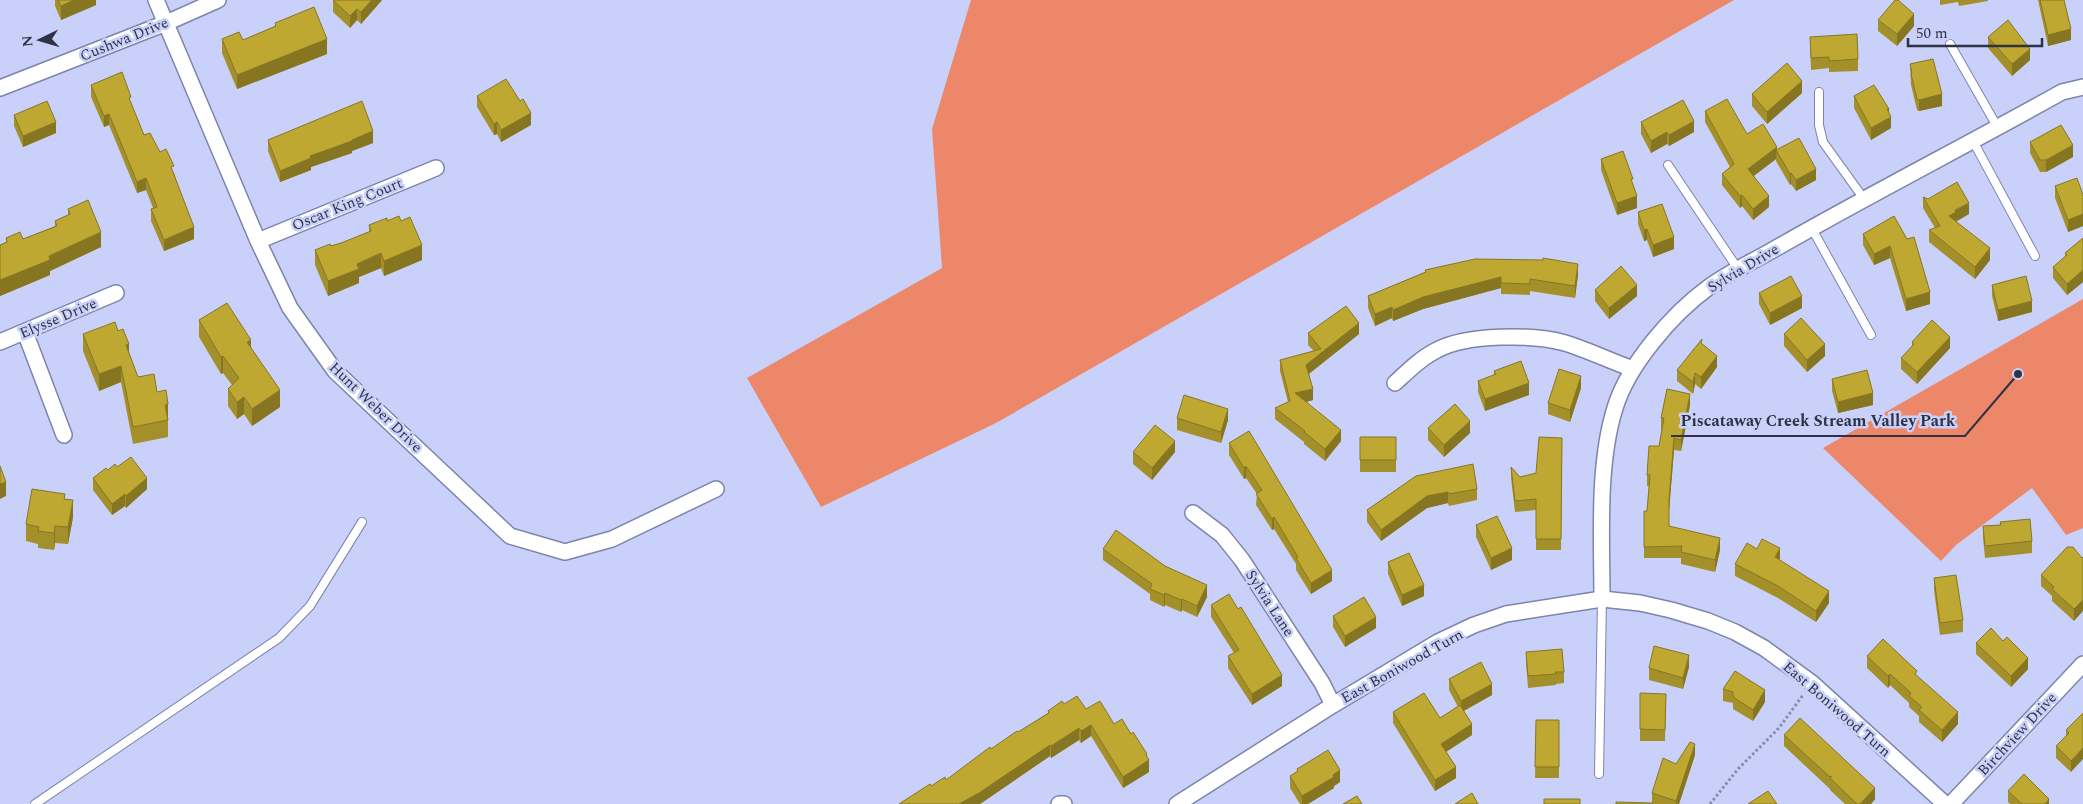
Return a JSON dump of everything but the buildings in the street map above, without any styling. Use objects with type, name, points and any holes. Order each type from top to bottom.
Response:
[{"type":"street","name":"Hunt Weber Drive","points":[[156,0],[258,241],[290,308],[335,371],[510,536],[565,552],[612,539],[716,489]]},
{"type":"street","name":"Cushwa Drive","points":[[0,88],[166,23],[218,0]]},
{"type":"street","name":"Sylvia Drive","points":[[1602,599],[1603,479],[1609,433],[1614,408],[1632,369],[1651,344],[1684,309],[1708,288],[1738,269],[1811,227],[2062,92],[2083,87]]},
{"type":"street","name":"Oscar King Court","points":[[258,241],[436,168]]},
{"type":"street","name":"Elysse Drive","points":[[0,342],[116,293]]},
{"type":"street","points":[[25,332],[64,435]]},
{"type":"street","points":[[1395,383],[1417,363],[1438,349],[1483,338],[1542,339],[1564,343],[1632,369]]},
{"type":"street","name":"Sylvia Lane","points":[[1193,514],[1222,535],[1242,560],[1322,683],[1333,705]]},
{"type":"street","name":"East Boniwood Turn","points":[[1177,804],[1333,705],[1438,642],[1474,625],[1514,612],[1602,599],[1640,603],[1708,621],[1735,632],[1764,648],[1812,683],[1945,804]]},
{"type":"street","name":"Birchview Drive","points":[[1951,804],[2083,664]]},
{"type":"street","points":[[1059,804],[1064,804]]},
{"type":"lane","points":[[1950,44],[1998,128]]},
{"type":"lane","points":[[1819,92],[1819,125],[1824,142],[1864,199]]},
{"type":"lane","points":[[1973,141],[2035,256]]},
{"type":"lane","points":[[1668,165],[1738,269]]},
{"type":"lane","points":[[1811,227],[1871,335]]},
{"type":"lane","points":[[35,804],[279,638],[310,606],[362,522]]},
{"type":"lane","points":[[1599,774],[1602,599]]},
{"type":"path","points":[[1710,804],[1738,768],[1780,728],[1812,683]]},
{"type":"shaded area","points":[[971,0],[1734,0],[996,423],[821,507],[747,378],[942,268],[932,129]]},
{"type":"shaded area","points":[[2083,299],[2083,528],[2066,535],[2032,488],[1956,545],[1941,561],[1823,448]]},
{"type":"place","name":"Piscataway Creek Stream Valley Park","points":[[2018,374]]}]
